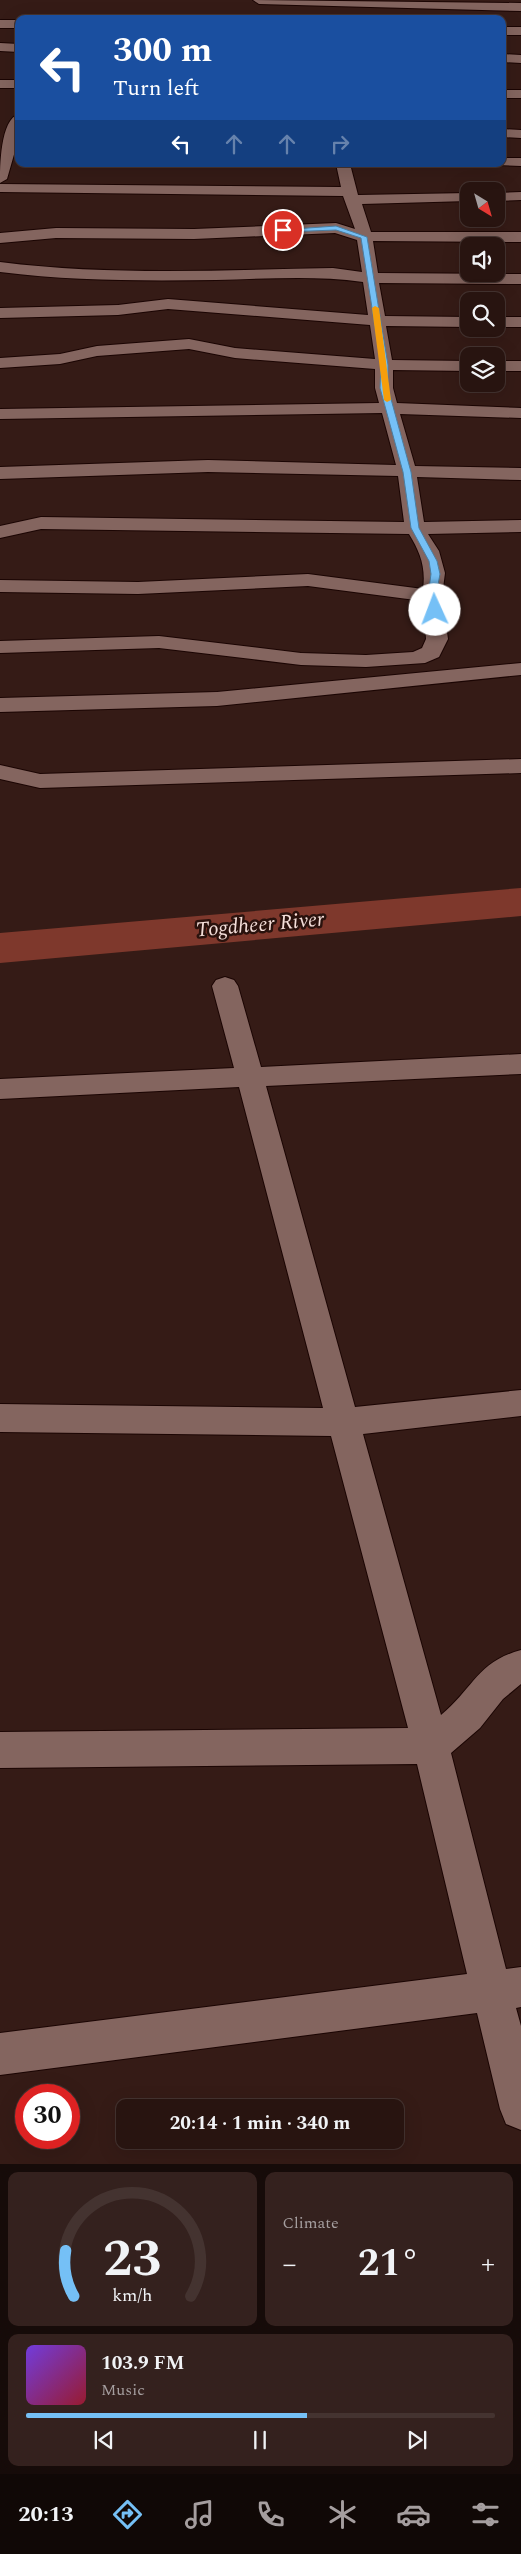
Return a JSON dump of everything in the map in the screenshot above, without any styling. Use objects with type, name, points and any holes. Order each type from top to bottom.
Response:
[{"type":"street","points":[[259,0],[521,7]]},
{"type":"street","points":[[0,24],[15,24]]},
{"type":"street","points":[[506,31],[521,31]]},
{"type":"street","points":[[0,47],[15,48]]},
{"type":"street","points":[[506,58],[521,59]]},
{"type":"street","points":[[0,84],[15,84]]},
{"type":"street","points":[[506,94],[521,94]]},
{"type":"street","points":[[0,121],[15,120]]},
{"type":"street","points":[[0,179],[15,130]]},
{"type":"street","points":[[506,132],[521,134]]},
{"type":"street","points":[[506,162],[521,162]]},
{"type":"street","points":[[0,646],[158,642],[301,659],[366,661],[412,658],[431,652],[437,639],[437,624],[432,596],[436,574],[433,561],[415,528],[407,472],[384,388],[384,365],[364,237],[344,167]]},
{"type":"street","points":[[0,188],[460,197]]},
{"type":"street","points":[[505,197],[521,196]]},
{"type":"street","points":[[0,238],[56,233],[194,234],[336,228],[364,237],[389,235],[521,237]]},
{"type":"street","points":[[0,267],[49,273],[151,276],[333,273],[369,278],[521,279]]},
{"type":"street","points":[[0,313],[118,310],[168,304],[233,311],[378,321],[460,322]]},
{"type":"street","points":[[505,322],[521,322]]},
{"type":"street","points":[[0,363],[60,359],[97,351],[189,344],[235,353],[384,365],[460,366]]},
{"type":"street","points":[[505,366],[521,366]]},
{"type":"street","points":[[0,414],[389,408],[521,413]]},
{"type":"street","points":[[0,472],[198,466],[521,474]]},
{"type":"street","points":[[0,532],[49,523],[415,528],[521,526]]},
{"type":"street","points":[[0,586],[138,588],[308,580],[432,596]]},
{"type":"street","points":[[0,705],[218,700],[521,669]]},
{"type":"street","points":[[0,772],[40,781],[521,766]]},
{"type":"street","points":[[225,986],[431,1746],[506,1989],[521,2109]]},
{"type":"street","points":[[0,1089],[521,1064]]},
{"type":"street","points":[[0,1418],[343,1422],[521,1403]]},
{"type":"street","points":[[0,1750],[431,1746],[467,1716],[488,1688],[512,1669],[521,1667]]},
{"type":"street","points":[[0,2054],[506,1989]]},
{"type":"waterway","name":"Togdheer River","points":[[0,948],[521,902]]},
{"type":"slow traffic","points":[[375,308],[384,365],[384,388],[387,400]]},
{"type":"route","points":[[283,230],[336,228],[364,237],[384,365],[384,388],[407,472],[415,528],[429,551],[436,574],[432,596],[435,610]]}]
